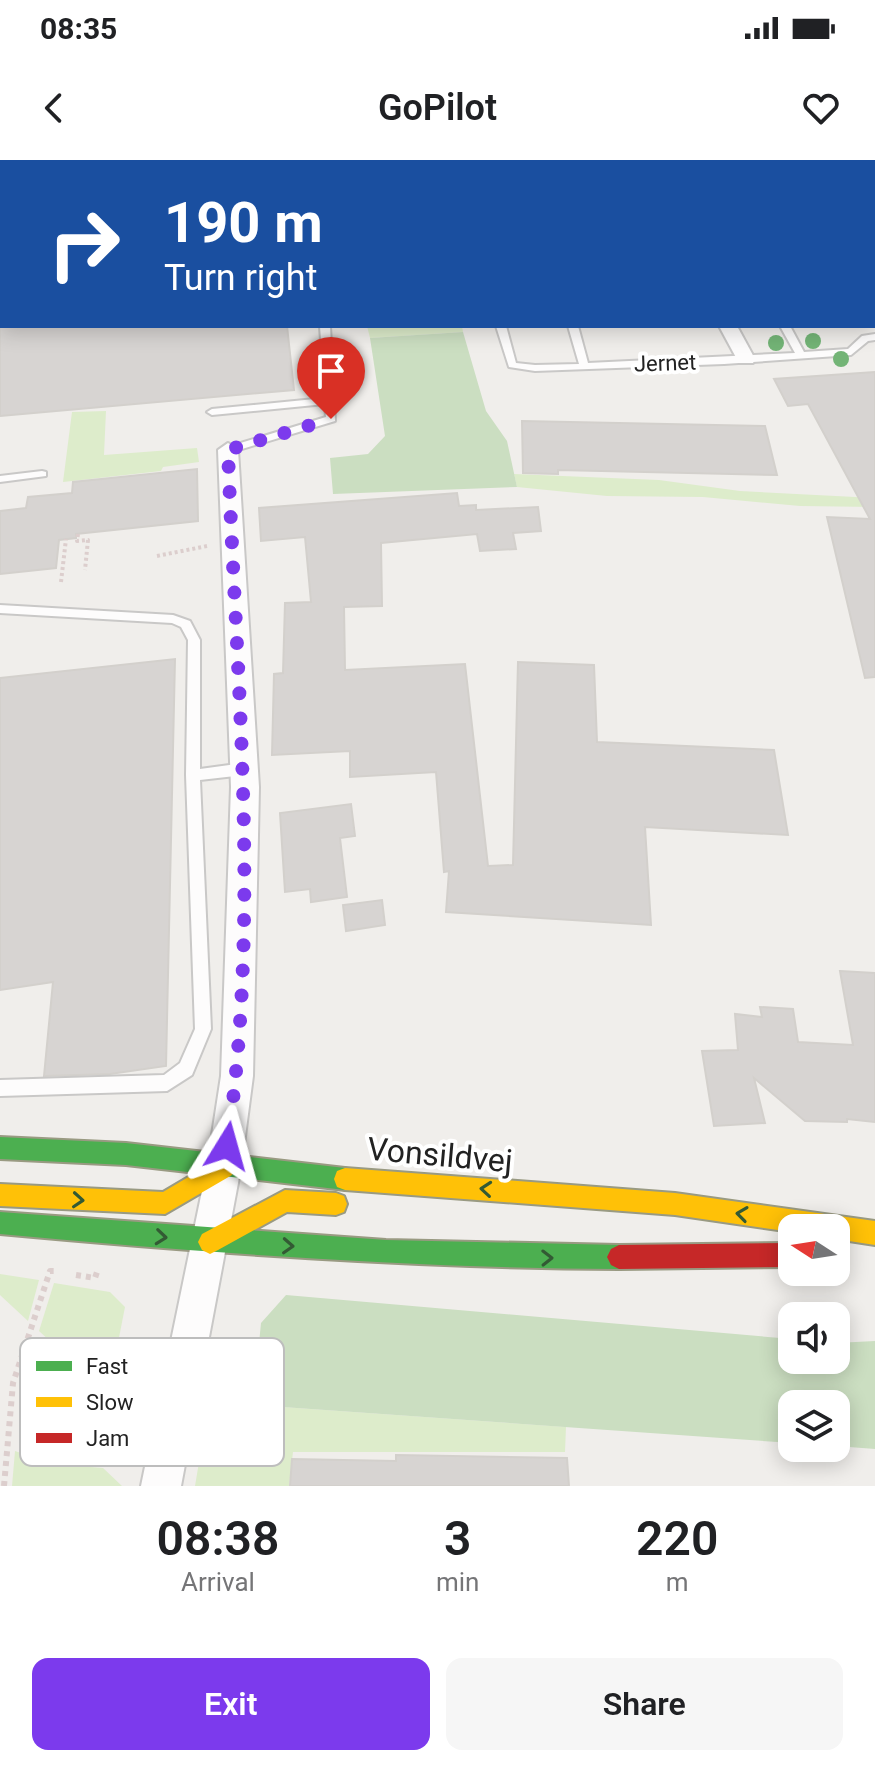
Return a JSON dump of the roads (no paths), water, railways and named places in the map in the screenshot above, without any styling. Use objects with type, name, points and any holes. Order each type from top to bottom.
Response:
[{"type":"main road","name":"Vonsildvej","points":[[0,1148],[126,1154],[224,1167],[675,1204],[875,1233]]},
{"type":"main road","points":[[0,1195],[165,1203],[224,1167]]},
{"type":"main road","points":[[210,1242],[285,1201],[357,1206]]},
{"type":"main road","points":[[586,1216],[675,1204]]},
{"type":"main road","points":[[0,1223],[210,1242],[492,1258],[778,1255]]},
{"type":"street","points":[[729,328],[746,359]]},
{"type":"street","points":[[191,1338],[224,1167],[237,1076],[244,769],[228,450]]},
{"type":"street","points":[[161,1486],[165,1466]]},
{"type":"lane","points":[[228,450],[331,419],[325,328]]},
{"type":"lane","name":"Jernet","points":[[502,328],[512,365],[584,366],[851,352],[865,338],[875,337]]},
{"type":"lane","points":[[574,328],[584,366]]},
{"type":"lane","points":[[786,328],[797,356]]},
{"type":"lane","points":[[212,412],[330,401]]},
{"type":"lane","points":[[0,479],[42,474]]},
{"type":"lane","points":[[0,609],[173,619],[186,624],[194,640],[193,775],[203,1029],[186,1069],[167,1083],[0,1088]]},
{"type":"lane","points":[[193,775],[244,769]]}]
